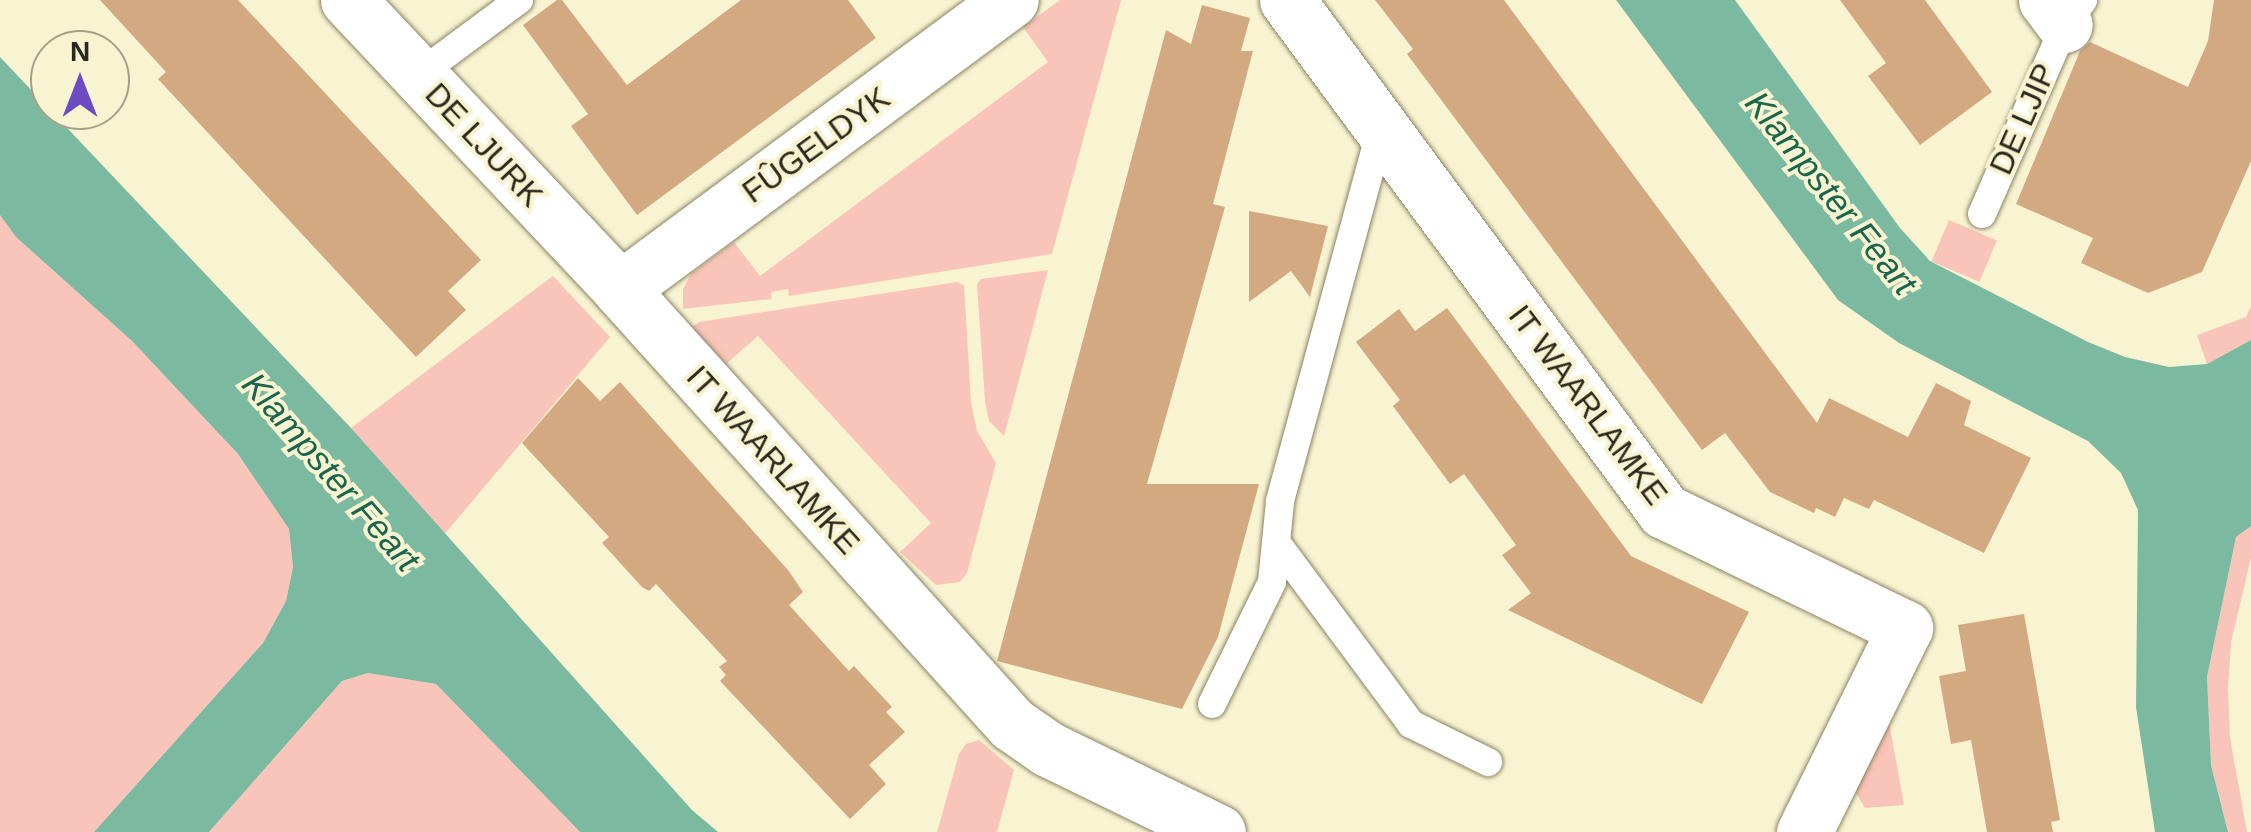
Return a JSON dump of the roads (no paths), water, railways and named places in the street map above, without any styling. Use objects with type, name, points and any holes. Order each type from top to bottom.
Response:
[{"type":"street","name":"DE LJURK","points":[[348,0],[620,289]]},
{"type":"street","name":"FÛGELDYK","points":[[620,289],[1012,0]]},
{"type":"street","name":"IT WAARLAMKE","points":[[1286,0],[1664,511],[1905,628],[1804,832]]},
{"type":"street","name":"IT WAARLAMKE","points":[[620,289],[1012,724],[1048,749],[1218,832]]},
{"type":"lane","points":[[418,75],[519,0]]},
{"type":"lane","name":"DE LJIP","points":[[1982,214],[2065,8]]},
{"type":"lane","points":[[1212,704],[1272,582],[1280,502],[1381,129]]},
{"type":"lane","points":[[1276,542],[1411,724],[1488,762]]},
{"type":"water","name":"Klampster Feart","points":[[1616,0],[1735,0],[1900,228],[1930,261],[2125,357],[2169,367],[2207,364],[2251,340],[2251,526],[2236,537],[2207,677],[2211,765],[2228,832],[2155,832],[2136,707],[2138,510],[2121,473],[2088,441],[1899,343],[1838,300]]},
{"type":"water","name":"Klampster Feart","points":[[0,57],[30,89],[30,130],[69,130],[351,428],[692,810],[718,832],[580,832],[436,684],[368,673],[342,681],[209,832],[94,832],[263,643],[286,601],[293,567],[289,529],[238,454],[132,341],[16,237],[0,215]]}]
